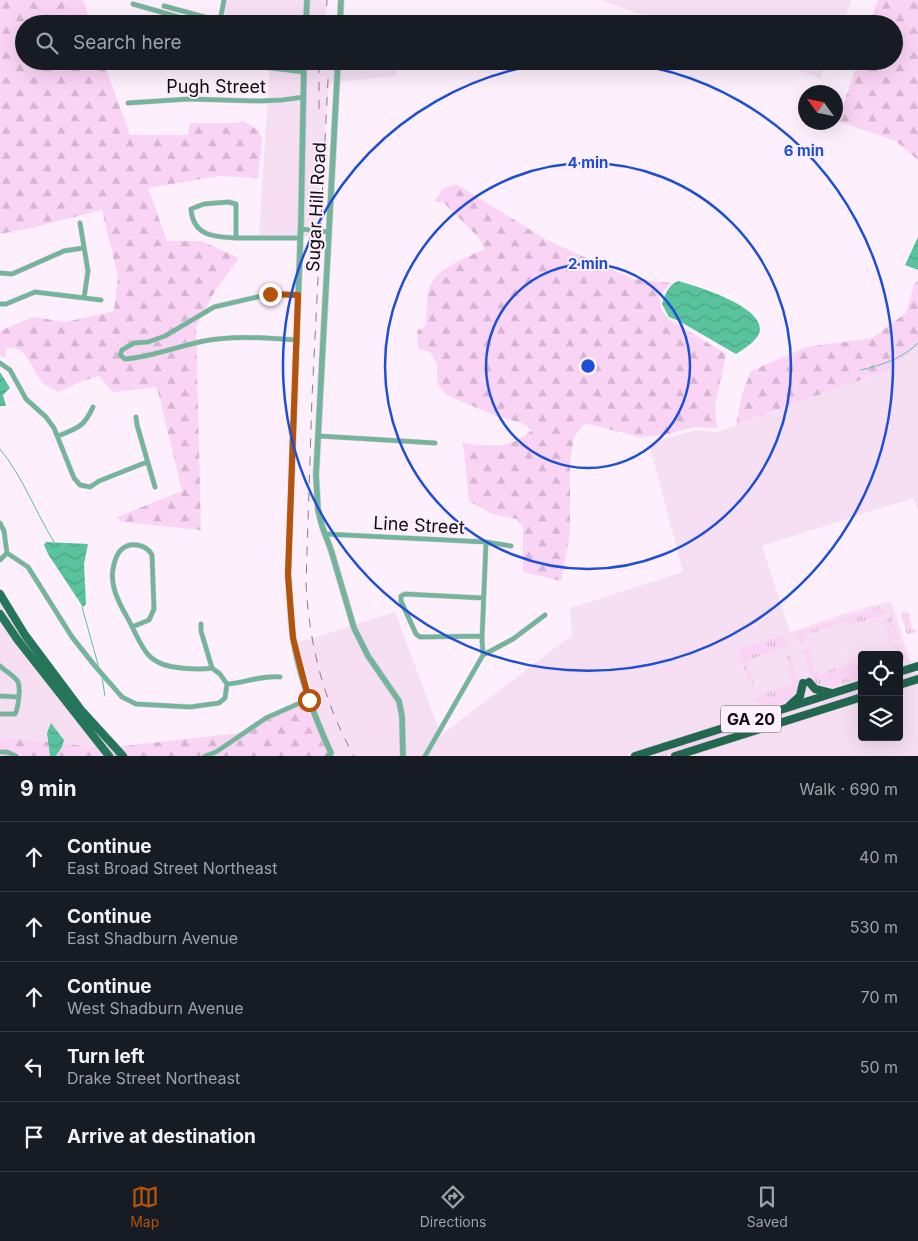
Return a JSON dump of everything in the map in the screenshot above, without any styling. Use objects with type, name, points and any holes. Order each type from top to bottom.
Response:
[{"type":"highway","points":[[903,671],[918,666]]},
{"type":"highway","points":[[903,684],[918,679]]},
{"type":"highway","points":[[786,708],[800,696],[806,683],[815,689],[833,693]]},
{"type":"highway","name":"GA 20","points":[[635,756],[858,685]]},
{"type":"highway","name":"GA 20","points":[[675,756],[858,698]]},
{"type":"main road","points":[[0,594],[26,635],[81,710],[123,756]]},
{"type":"main road","points":[[0,614],[23,647],[109,756]]},
{"type":"street","points":[[221,15],[224,0]]},
{"type":"street","points":[[306,15],[307,0]]},
{"type":"street","points":[[340,0],[340,15]]},
{"type":"street","points":[[133,4],[172,15]]},
{"type":"street","points":[[164,6],[198,15]]},
{"type":"street","points":[[288,70],[304,72],[301,229],[288,575],[293,638],[309,700],[331,755]]},
{"type":"street","name":"Sugar Hill Road","points":[[338,70],[316,485],[318,510],[332,550],[354,628],[368,656],[399,701],[402,716],[403,756]]},
{"type":"street","name":"Pugh Street","points":[[128,103],[188,99],[275,100],[304,96]]},
{"type":"street","points":[[236,238],[236,204],[214,202],[191,209],[193,223],[204,233],[216,237],[236,238],[300,238]]},
{"type":"street","points":[[80,223],[88,271],[84,298]]},
{"type":"street","points":[[301,229],[329,232]]},
{"type":"street","points":[[0,273],[12,274],[64,251],[83,248]]},
{"type":"street","points":[[0,304],[6,304],[36,292],[101,300]]},
{"type":"street","points":[[297,340],[223,338],[139,358],[125,359],[120,355],[122,350],[134,343],[148,342],[165,336],[214,307],[270,294],[298,295]]},
{"type":"street","points":[[0,363],[10,370],[26,399],[46,417],[58,436],[74,478],[80,485],[90,487],[99,481],[147,462]]},
{"type":"street","points":[[58,436],[87,421],[93,407]]},
{"type":"street","points":[[136,417],[154,487]]},
{"type":"street","points":[[319,436],[435,443]]},
{"type":"street","points":[[0,523],[4,531],[7,553],[28,567],[72,636],[122,697],[136,704],[198,707],[219,702],[225,698],[227,684],[220,674],[212,668],[201,624]]},
{"type":"street","name":"Line Street","points":[[325,534],[486,542],[512,546]]},
{"type":"street","points":[[483,655],[483,598],[486,542]]},
{"type":"street","points":[[132,627],[149,620],[153,613],[152,554],[149,549],[142,546],[127,546],[120,550],[112,573],[117,595],[140,646],[147,655],[166,667],[203,670],[212,668]]},
{"type":"street","points":[[0,560],[7,553]]},
{"type":"street","points":[[482,636],[420,637],[416,634],[401,596],[405,594],[483,598]]},
{"type":"street","points":[[425,756],[483,655],[513,639],[545,615]]},
{"type":"street","points":[[0,666],[18,682],[18,709],[15,714],[0,714]]},
{"type":"street","points":[[227,684],[239,683],[257,677],[280,676]]},
{"type":"street","points":[[0,696],[18,697]]},
{"type":"street","points":[[206,756],[222,748],[266,718],[309,700]]},
{"type":"street","points":[[0,752],[7,752],[16,756]]},
{"type":"shaded area","points":[[226,0],[327,0],[325,15],[225,15]]},
{"type":"shaded area","points":[[601,0],[852,0],[846,15],[643,15]]},
{"type":"shaded area","points":[[269,70],[396,70],[396,76],[329,83],[315,236],[259,236]]},
{"type":"shaded area","points":[[798,70],[823,70],[820,78]]},
{"type":"shaded area","points":[[918,347],[918,511],[913,498],[762,546],[790,632],[852,611],[891,601],[914,673],[918,672],[918,756],[327,756],[315,700],[297,643],[395,612],[441,735],[572,635],[570,608],[683,572],[649,443],[697,430],[718,432],[888,370]]},
{"type":"shaded area","points":[[0,587],[46,664],[84,708],[106,748],[0,737]]},
{"type":"green space","points":[[0,0],[83,0],[88,15],[15,15],[15,70],[106,70],[130,135],[188,135],[190,123],[237,123],[243,121],[258,130],[262,138],[258,178],[220,176],[148,188],[167,241],[201,241],[239,258],[215,291],[196,327],[201,530],[122,522],[117,517],[182,491],[157,387],[113,392],[99,376],[58,392],[44,384],[29,360],[20,351],[14,348],[7,348],[4,357],[0,356],[0,331],[33,317],[66,322],[114,311],[118,277],[102,210],[0,234]]},
{"type":"green space","points":[[878,0],[918,0],[918,160],[896,141],[843,123],[843,106],[855,70],[903,70],[903,15],[873,15]]},
{"type":"green space","points":[[456,184],[547,240],[633,279],[671,283],[659,297],[662,312],[670,320],[726,354],[715,405],[717,428],[693,427],[665,435],[639,437],[585,423],[574,437],[570,461],[570,533],[561,581],[523,572],[523,528],[517,519],[492,514],[469,501],[463,443],[491,446],[508,444],[532,430],[522,423],[499,417],[446,395],[437,383],[437,364],[430,352],[418,349],[417,331],[426,325],[428,295],[433,280],[454,264],[485,249],[479,238],[444,203],[434,201],[443,189]]},
{"type":"green space","points":[[918,281],[918,347],[888,370],[736,425],[742,394],[751,371],[807,347],[872,338],[906,313],[914,284]]},
{"type":"green space","points":[[879,607],[885,611],[881,616],[854,624],[846,625],[845,622],[805,635],[806,642],[799,642],[796,635],[799,632]]},
{"type":"green space","points":[[903,611],[911,614],[909,617],[913,630],[917,630],[915,633],[907,634],[901,615]]},
{"type":"green space","points":[[891,616],[899,639],[889,642],[887,641],[890,638],[885,624],[880,623]]},
{"type":"green space","points":[[782,635],[786,637],[787,647],[783,646],[747,661],[753,687],[744,669],[740,649]]},
{"type":"green space","points":[[900,644],[903,651],[890,651],[893,650],[893,646]]},
{"type":"green space","points":[[807,648],[812,650],[808,653],[815,671],[818,671],[819,674],[858,661],[858,678],[830,686],[818,685],[812,678],[803,651]]},
{"type":"green space","points":[[788,655],[791,657],[799,684],[798,694],[789,701],[777,706],[771,707],[760,704],[755,700],[757,696],[793,684],[786,658]]},
{"type":"green space","points":[[858,689],[858,694],[827,704],[821,704]]},
{"type":"green space","points":[[315,700],[320,727],[330,753],[327,756],[0,756],[0,737],[106,748],[240,733],[277,711]]},
{"type":"green space","points":[[807,706],[763,724],[698,746],[664,756],[647,756]]},
{"type":"water","points":[[918,237],[918,270],[905,265]]},
{"type":"water","points":[[678,281],[726,298],[750,312],[757,320],[760,329],[757,336],[736,354],[669,317],[662,304],[669,288]]},
{"type":"water","points":[[0,372],[10,388],[3,395],[6,406],[0,406]]},
{"type":"water","points":[[46,542],[88,544],[84,564],[86,604],[83,607],[48,554],[44,545]]},
{"type":"water","points":[[51,723],[64,740],[56,756],[50,756],[47,733]]},
{"type":"waterway","points":[[861,370],[891,361],[912,349],[918,343]]},
{"type":"waterway","points":[[0,449],[22,483],[54,542]]},
{"type":"waterway","points":[[82,607],[99,668]]},
{"type":"waterway","points":[[102,677],[105,696]]},
{"type":"railway","points":[[326,15],[327,0]]},
{"type":"railway","points":[[319,70],[319,115]]},
{"type":"railway","points":[[329,70],[312,397],[306,583],[315,651],[326,694],[343,736],[354,756]]},
{"type":"route","points":[[270,294],[298,295],[288,575],[293,638],[309,700]]}]
